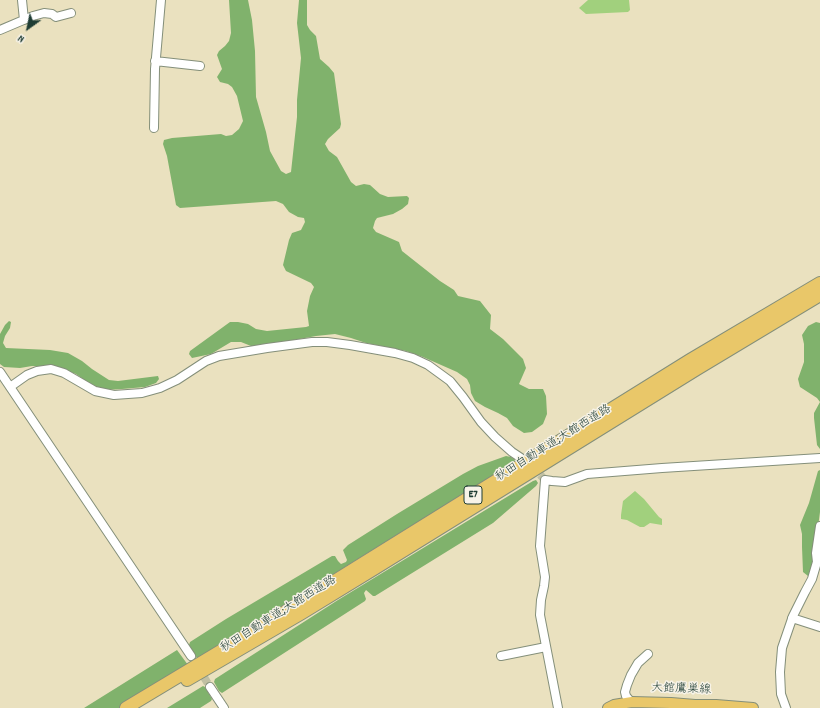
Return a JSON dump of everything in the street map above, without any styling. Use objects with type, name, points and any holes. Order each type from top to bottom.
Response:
[{"type":"highway","name":"秋田自動車道;大館西道路","points":[[126,708],[264,625],[690,360],[820,282]]},
{"type":"highway","name":"秋田自動車道;大館西道路","points":[[140,708],[328,597],[820,295]]},
{"type":"main road","name":"大館鷹巣線","points":[[608,708],[614,705],[631,702],[671,702],[695,705],[753,708]]},
{"type":"street","points":[[22,0],[24,20]]},
{"type":"street","points":[[154,128],[155,61],[161,0]]},
{"type":"street","points":[[0,30],[44,13],[52,14],[56,17],[72,12]]},
{"type":"street","points":[[155,61],[200,66]]},
{"type":"street","points":[[10,387],[27,375],[37,371],[51,369],[64,372],[95,391],[114,395],[142,393],[160,388],[177,380],[206,361],[219,356],[312,342],[350,345],[413,358],[428,366],[450,381],[481,422],[495,437],[521,458]]},
{"type":"street","points":[[0,372],[191,656]]},
{"type":"street","points":[[558,708],[540,615],[545,577],[540,546],[545,480],[565,482],[587,474],[820,458]]},
{"type":"street","points":[[786,708],[781,694],[780,672],[782,648],[792,618],[812,579],[818,562],[816,553],[820,526]]},
{"type":"street","points":[[792,618],[820,628]]},
{"type":"street","points":[[501,656],[546,647]]},
{"type":"street","points":[[631,702],[626,696],[625,692],[627,685],[638,663],[648,654]]},
{"type":"street","points":[[210,687],[224,708]]},
{"type":"green space","points":[[229,0],[248,0],[252,20],[255,51],[256,97],[270,151],[281,171],[286,174],[291,172],[297,117],[301,58],[297,23],[299,0],[307,0],[307,25],[316,36],[320,59],[334,73],[341,124],[340,128],[328,139],[325,144],[329,151],[337,157],[351,182],[356,186],[364,184],[370,185],[380,194],[388,197],[407,196],[409,198],[408,204],[402,209],[393,214],[377,218],[373,228],[376,232],[399,242],[402,251],[440,281],[454,290],[458,296],[480,301],[491,315],[490,329],[503,339],[523,359],[526,368],[519,384],[529,389],[543,389],[546,396],[547,414],[543,424],[532,432],[524,433],[513,426],[507,418],[475,401],[467,379],[457,372],[406,351],[366,343],[335,334],[261,346],[251,346],[241,342],[231,342],[211,354],[192,358],[189,354],[190,351],[230,322],[248,324],[256,329],[267,331],[309,326],[307,311],[310,296],[314,287],[311,283],[286,271],[283,265],[292,233],[301,230],[305,222],[304,218],[298,217],[289,212],[283,204],[276,201],[180,208],[176,205],[167,156],[163,144],[164,140],[221,134],[226,136],[232,135],[239,129],[243,121],[237,96],[232,87],[228,84],[220,82],[217,77],[222,69],[217,55],[229,41],[231,33]]},
{"type":"green space","points":[[588,0],[629,0],[630,10],[628,12],[586,14],[579,8]]},
{"type":"green space","points":[[9,321],[11,322],[10,328],[3,343],[6,348],[50,350],[68,353],[109,380],[118,381],[158,376],[159,379],[156,383],[145,387],[105,390],[93,386],[76,374],[54,366],[32,366],[20,368],[4,367],[0,364],[0,334]]},
{"type":"green space","points":[[816,322],[820,323],[820,402],[817,398],[800,387],[798,379],[804,362],[804,344],[802,335],[808,326]]},
{"type":"green space","points":[[820,402],[820,449],[817,445],[814,413]]},
{"type":"green space","points":[[506,456],[515,460],[513,463],[198,658],[196,657],[189,645],[190,642],[332,556],[335,556],[341,564],[346,562],[347,560],[343,550],[348,545],[463,474],[478,466]]},
{"type":"green space","points":[[820,470],[820,512],[811,576],[808,576],[803,572],[802,534],[800,525],[809,503],[818,471]]},
{"type":"green space","points":[[536,480],[538,483],[536,486],[493,523],[375,596],[366,590],[364,593],[366,599],[365,601],[222,693],[219,691],[214,682],[215,679],[338,600]]},
{"type":"green space","points":[[635,491],[662,519],[662,525],[650,523],[644,527],[640,527],[627,520],[621,519],[623,501]]},
{"type":"green space","points":[[177,650],[188,665],[119,708],[84,708]]},
{"type":"green space","points":[[203,686],[212,699],[200,708],[167,708]]},
{"type":"tunnel","points":[[532,466],[545,480]]},
{"type":"tunnel","points":[[191,656],[210,687]]}]
